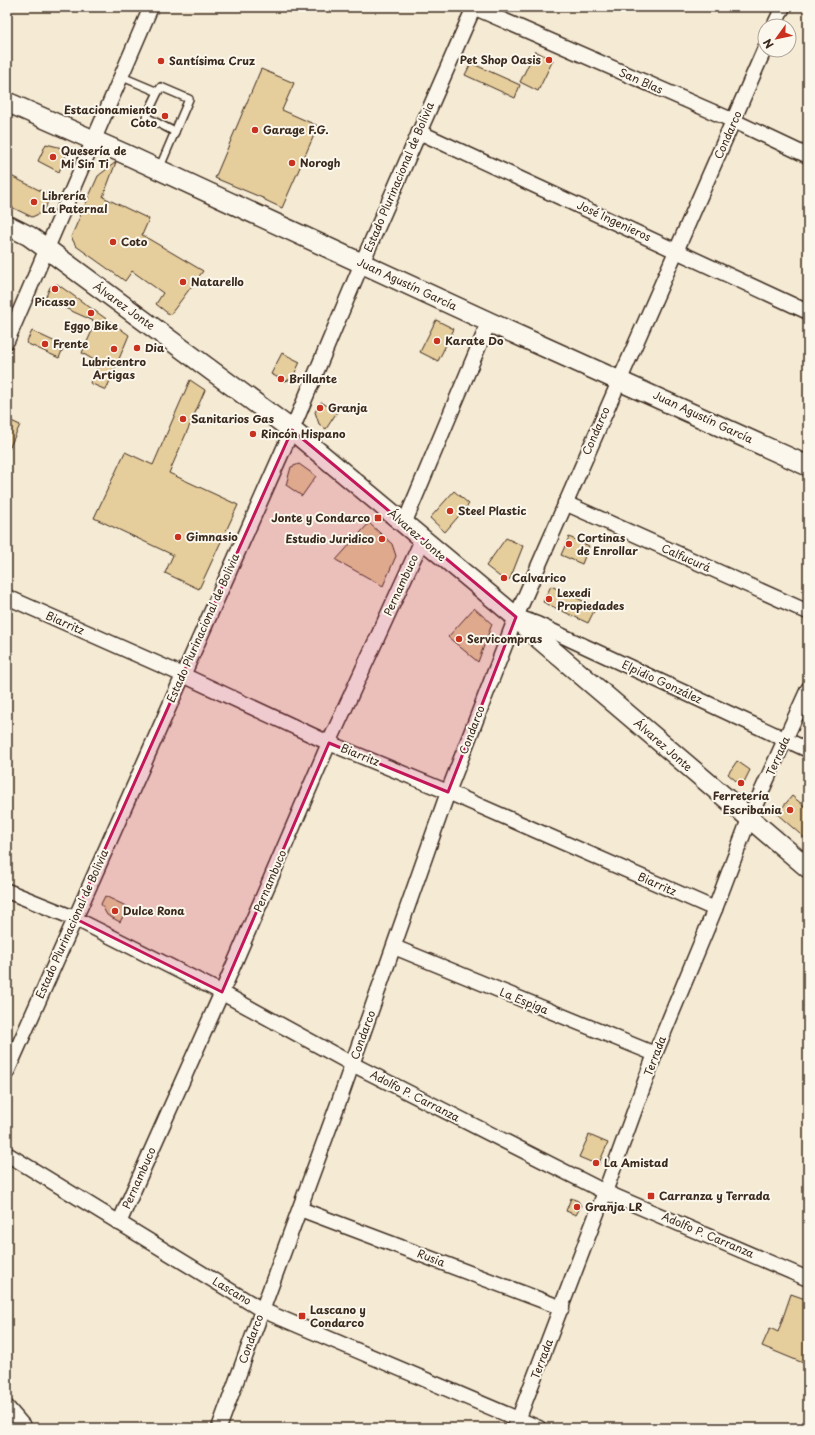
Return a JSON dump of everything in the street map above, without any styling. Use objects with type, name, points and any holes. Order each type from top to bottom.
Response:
[{"type":"street","points":[[7,341],[151,7]]},
{"type":"street","name":"San Blas","points":[[474,7],[734,121],[808,156]]},
{"type":"street","name":"Estado Plurinacional de Bolivia","points":[[7,1072],[74,918],[292,430],[418,132],[474,7]]},
{"type":"street","points":[[778,18],[783,7]]},
{"type":"street","name":"Condarco","points":[[219,1428],[300,1209],[448,792],[516,617],[761,58]]},
{"type":"street","name":"Juan Agustín García","points":[[7,102],[93,139],[489,322],[619,379],[808,466]]},
{"type":"street","name":"José Ingenieros","points":[[418,132],[808,312]]},
{"type":"street","name":"Álvarez Jonte","points":[[7,225],[25,234],[47,249],[292,430],[516,617],[531,632],[808,868]]},
{"type":"street","points":[[404,524],[489,322]]},
{"type":"street","name":"Calfucurá","points":[[565,503],[808,612]]},
{"type":"street","name":"Pernambuco","points":[[120,1223],[222,992],[329,743],[422,540]]},
{"type":"street","name":"Biarritz","points":[[7,597],[183,675],[329,743],[448,792],[715,910]]},
{"type":"street","name":"Elpidio González","points":[[516,617],[537,624],[808,750]]},
{"type":"street","name":"Terrada","points":[[517,1424],[605,1192],[654,1054],[715,910],[749,819],[808,689]]},
{"type":"street","name":"Adolfo P. Carranza","points":[[7,891],[74,918],[222,992],[352,1064],[605,1192],[808,1279]]},
{"type":"street","name":"La Espiga","points":[[394,947],[654,1054]]},
{"type":"street","name":"Lascano","points":[[7,1154],[262,1310],[517,1424],[539,1428]]},
{"type":"street","name":"Rusia","points":[[300,1209],[562,1308]]},
{"type":"street","points":[[7,1407],[25,1428]]},
{"type":"lane","points":[[120,76],[158,92]]},
{"type":"lane","points":[[159,170],[189,99],[161,87],[146,117],[175,132]]},
{"type":"highlighted area","points":[[292,430],[516,617],[448,792],[329,743],[222,992],[74,918]]},
{"type":"building","points":[[535,51],[553,60],[538,91],[520,82]]},
{"type":"building","points":[[471,63],[520,85],[515,98],[465,75]]},
{"type":"building","points":[[261,69],[294,83],[282,110],[318,126],[282,208],[265,199],[215,178]]},
{"type":"building","name":"Quesería de Mi Sin Ti","points":[[46,144],[62,148],[66,155],[59,172],[38,161]]},
{"type":"building","name":"Coto","points":[[116,162],[103,197],[149,219],[142,235],[203,271],[170,315],[156,304],[163,293],[132,271],[125,281],[76,246],[71,237],[98,176]]},
{"type":"building","points":[[7,174],[51,196],[43,212],[32,217],[7,205]]},
{"type":"building","points":[[57,284],[129,335],[106,390],[90,383],[99,363],[82,353],[96,322],[45,299],[50,287]]},
{"type":"building","name":"Karate Do","points":[[436,320],[454,329],[438,361],[420,352]]},
{"type":"building","name":"Frente","points":[[32,331],[64,346],[59,358],[26,343]]},
{"type":"building","points":[[282,353],[300,362],[292,379],[285,381],[271,374]]},
{"type":"building","name":"Gimnasio","points":[[190,380],[205,390],[169,473],[238,505],[199,589],[165,573],[173,555],[94,518],[125,452],[153,465]]},
{"type":"building","points":[[321,402],[337,412],[326,429],[319,424],[315,412]]},
{"type":"building","points":[[7,419],[20,425],[7,453]]},
{"type":"building","points":[[299,464],[316,476],[302,496],[286,485],[291,467]]},
{"type":"building","name":"Steel Plastic","points":[[454,491],[469,504],[445,532],[430,518]]},
{"type":"building","points":[[369,523],[392,544],[396,556],[383,586],[336,560]]},
{"type":"building","points":[[569,537],[589,546],[582,564],[561,555]]},
{"type":"building","points":[[506,538],[523,546],[510,579],[504,580],[486,566]]},
{"type":"building","points":[[551,586],[596,607],[588,623],[543,602]]},
{"type":"building","points":[[474,608],[492,624],[478,662],[448,637]]},
{"type":"building","points":[[737,761],[750,770],[742,786],[728,774]]},
{"type":"building","points":[[792,796],[808,809],[808,841],[777,814]]},
{"type":"building","name":"Dulce Rona","points":[[105,896],[128,907],[120,922],[107,915],[101,904]]},
{"type":"building","points":[[589,1135],[608,1143],[598,1165],[579,1157]]},
{"type":"building","points":[[571,1198],[578,1201],[581,1206],[576,1215],[566,1211]]},
{"type":"building","points":[[791,1294],[808,1300],[808,1365],[762,1346],[770,1328],[778,1332]]},
{"type":"place","name":"Pet Shop Oasis","points":[[549,60]]},
{"type":"place","name":"Santísima Cruz","points":[[161,61]]},
{"type":"place","name":"Estacionamiento Coto","points":[[165,116]]},
{"type":"place","name":"Garage F.G.","points":[[255,130]]},
{"type":"place","name":"Quesería de Mi Sin Ti","points":[[53,157]]},
{"type":"place","name":"Norogh","points":[[292,163]]},
{"type":"place","name":"Librería La Paternal","points":[[34,202]]},
{"type":"place","name":"Coto","points":[[113,242]]},
{"type":"place","name":"Natarello","points":[[183,282]]},
{"type":"place","name":"Picasso","points":[[55,289]]},
{"type":"place","name":"Eggo Bike","points":[[91,313]]},
{"type":"place","name":"Karate Do","points":[[437,341]]},
{"type":"place","name":"Frente","points":[[45,344]]},
{"type":"place","name":"Dia","points":[[137,348]]},
{"type":"place","name":"Lubricentro Artigas","points":[[114,349]]},
{"type":"place","name":"Brillante","points":[[281,379]]},
{"type":"place","name":"Granja","points":[[320,408]]},
{"type":"place","name":"Sanitarios Gas","points":[[183,419]]},
{"type":"place","name":"Rincón Hispano","points":[[253,434]]},
{"type":"place","name":"Steel Plastic","points":[[450,511]]},
{"type":"place","name":"Jonte y Condarco","points":[[378,518]]},
{"type":"place","name":"Gimnasio","points":[[178,537]]},
{"type":"place","name":"Estudio Juridico","points":[[382,539]]},
{"type":"place","name":"Cortinas de Enrollar","points":[[569,544]]},
{"type":"place","name":"Calvarico","points":[[504,578]]},
{"type":"place","name":"Lexedi Propiedades","points":[[549,599]]},
{"type":"place","name":"Servicompras","points":[[459,639]]},
{"type":"place","name":"Ferretería","points":[[741,783]]},
{"type":"place","name":"Escribania","points":[[790,810]]},
{"type":"place","name":"Dulce Rona","points":[[115,911]]},
{"type":"place","name":"La Amistad","points":[[596,1163]]},
{"type":"place","name":"Carranza y Terrada","points":[[651,1196]]},
{"type":"place","name":"Granja LR","points":[[577,1207]]},
{"type":"place","name":"Lascano y Condarco","points":[[302,1316]]}]
